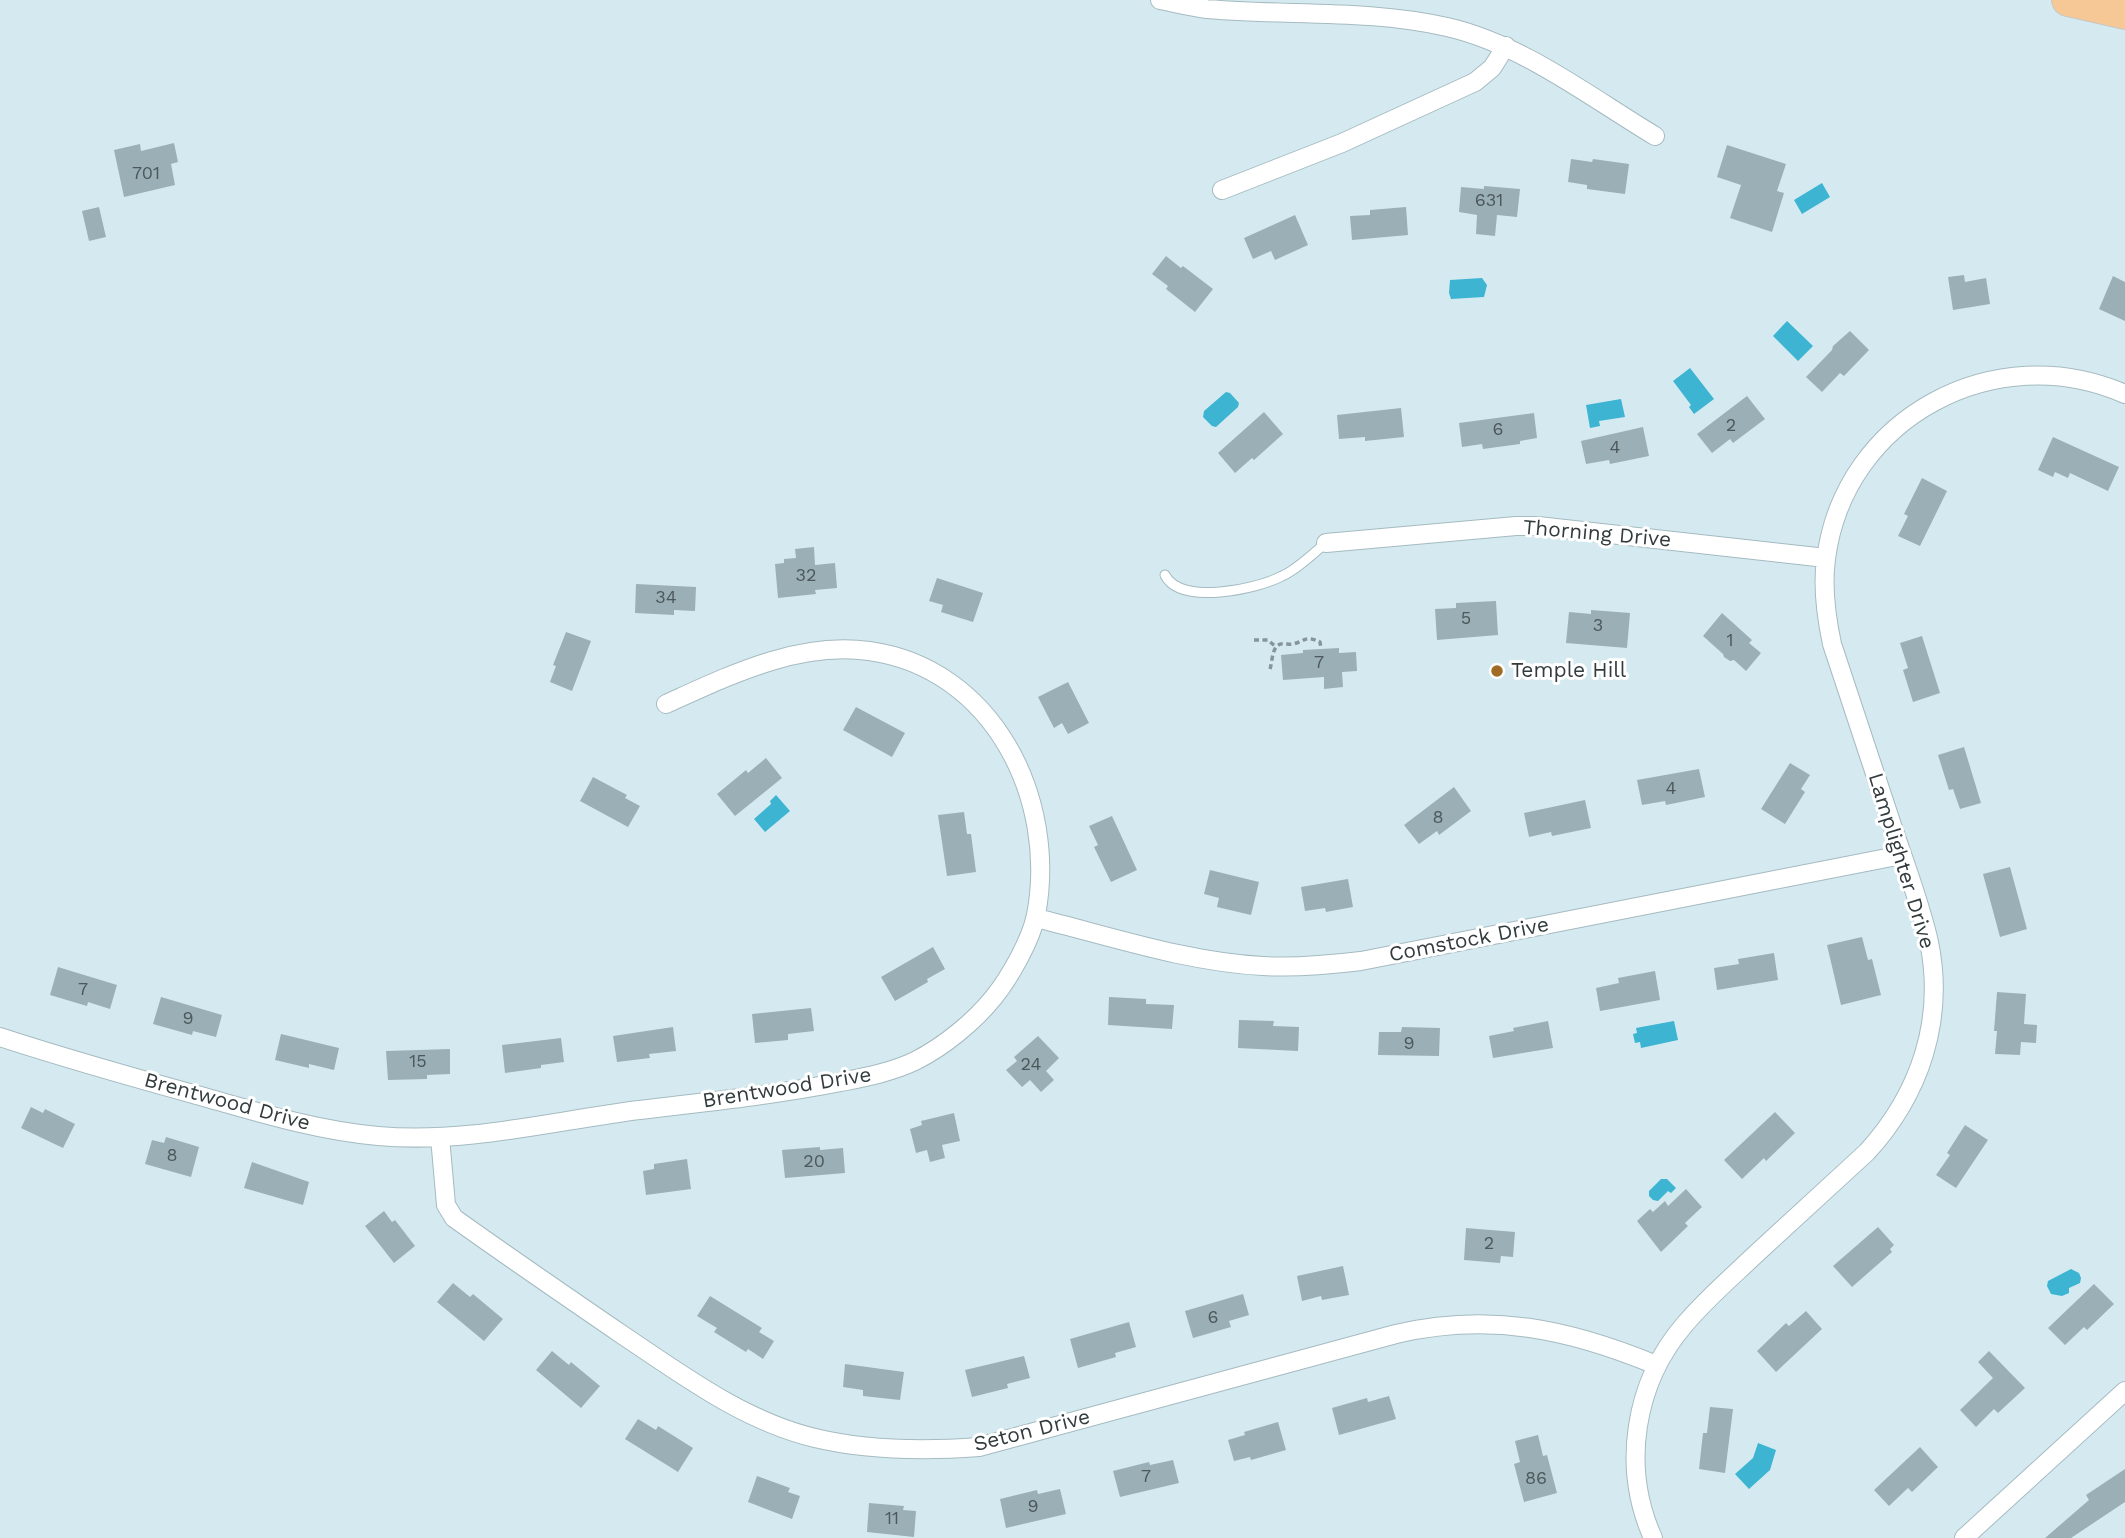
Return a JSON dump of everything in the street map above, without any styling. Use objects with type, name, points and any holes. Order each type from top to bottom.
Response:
[{"type":"highway","points":[[2068,0],[2125,13]]},
{"type":"street","points":[[1160,0],[1206,9],[1314,12],[1447,27],[1506,46],[1654,136]]},
{"type":"street","points":[[1222,190],[1342,143],[1475,82],[1492,68],[1506,46]]},
{"type":"street","name":"Lamplighter Drive","points":[[1653,1538],[1640,1506],[1634,1471],[1639,1418],[1656,1366],[1684,1324],[1708,1298],[1867,1152],[1896,1116],[1910,1091],[1929,1042],[1934,993],[1928,941],[1832,644],[1826,615],[1826,558],[1832,529],[1842,502],[1855,476],[1892,432],[1914,413],[1965,387],[2022,374],[2051,375],[2080,379],[2125,394]]},
{"type":"street","name":"Thorning Drive","points":[[1326,543],[1527,526],[1826,558]]},
{"type":"street","name":"Brentwood Drive","points":[[0,1037],[244,1108],[325,1127],[377,1136],[440,1137],[811,1088],[877,1074],[915,1061],[954,1035],[993,998],[1018,959],[1036,918],[1038,841],[1023,776],[1014,757],[986,716],[953,685],[933,672],[896,657],[870,651],[816,651],[768,662],[666,704]]},
{"type":"street","name":"Comstock Drive","points":[[1036,918],[1224,962],[1315,967],[1361,961],[1902,855]]},
{"type":"street","name":"Seton Drive","points":[[440,1137],[446,1205],[454,1218],[699,1386],[755,1417],[814,1438],[876,1448],[931,1450],[979,1447],[1396,1334],[1452,1323],[1499,1324],[1543,1330],[1607,1346],[1656,1366]]},
{"type":"street","points":[[1964,1538],[2125,1391]]},
{"type":"lane","points":[[1165,575],[1170,583],[1190,592],[1222,591],[1282,577],[1326,543]]},
{"type":"path","points":[[1276,647],[1307,638],[1320,642],[1321,649]]},
{"type":"path","points":[[1254,640],[1268,640],[1276,647]]},
{"type":"path","points":[[1270,669],[1276,647]]},
{"type":"water","points":[[1822,183],[1830,197],[1802,214],[1794,200]]},
{"type":"water","points":[[1482,278],[1487,285],[1484,297],[1451,299],[1450,280]]},
{"type":"water","points":[[1787,321],[1813,346],[1798,361],[1773,336]]},
{"type":"water","points":[[1690,368],[1714,399],[1694,414],[1689,407],[1691,405],[1673,381]]},
{"type":"water","points":[[1226,392],[1239,403],[1238,407],[1216,427],[1212,426],[1203,417],[1204,411]]},
{"type":"water","points":[[1621,399],[1625,417],[1599,421],[1600,426],[1590,428],[1586,405]]},
{"type":"water","points":[[776,795],[790,811],[765,832],[754,819],[771,804],[770,801]]},
{"type":"water","points":[[1674,1021],[1678,1040],[1641,1048],[1640,1042],[1635,1043],[1633,1034],[1637,1033],[1636,1028]]},
{"type":"water","points":[[1661,1179],[1667,1179],[1676,1188],[1671,1193],[1668,1191],[1658,1201],[1653,1200],[1649,1191]]},
{"type":"water","points":[[2071,1269],[2079,1273],[2080,1283],[2069,1288],[2069,1293],[2062,1296],[2051,1294],[2048,1281]]},
{"type":"water","points":[[1758,1443],[1776,1450],[1770,1470],[1749,1489],[1735,1474],[1753,1458]]},
{"type":"building","points":[[174,143],[178,162],[171,164],[175,185],[124,197],[114,150],[140,144],[141,151]]},
{"type":"building","points":[[1727,145],[1786,164],[1777,191],[1784,193],[1772,232],[1730,218],[1741,185],[1717,177]]},
{"type":"building","points":[[1571,159],[1629,164],[1625,194],[1587,189],[1587,185],[1568,182]]},
{"type":"building","points":[[1484,186],[1520,189],[1517,217],[1497,215],[1495,236],[1476,234],[1477,215],[1459,212],[1461,187],[1484,189]]},
{"type":"building","points":[[99,207],[106,237],[89,241],[82,211]]},
{"type":"building","points":[[1406,207],[1408,235],[1352,240],[1350,216],[1370,215],[1370,210]]},
{"type":"building","points":[[1295,215],[1308,245],[1275,260],[1271,251],[1253,259],[1244,238]]},
{"type":"building","points":[[1166,256],[1213,289],[1195,312],[1152,274]]},
{"type":"building","points":[[1964,275],[1965,282],[1986,278],[1990,304],[1953,310],[1948,277]]},
{"type":"building","points":[[2113,276],[2125,282],[2125,321],[2099,309]]},
{"type":"building","points":[[1850,331],[1869,350],[1844,376],[1840,373],[1822,392],[1806,377]]},
{"type":"building","points":[[1747,396],[1765,419],[1733,443],[1730,439],[1712,453],[1697,434]]},
{"type":"building","points":[[1401,408],[1404,437],[1365,441],[1365,437],[1339,439],[1337,415]]},
{"type":"building","points":[[1264,412],[1283,434],[1235,473],[1218,453]]},
{"type":"building","points":[[1534,413],[1537,438],[1520,441],[1520,444],[1483,449],[1482,444],[1462,447],[1459,423]]},
{"type":"building","points":[[1643,427],[1649,456],[1610,464],[1609,460],[1586,464],[1581,441]]},
{"type":"building","points":[[2053,437],[2119,467],[2108,491],[2070,473],[2068,478],[2055,472],[2053,477],[2038,470]]},
{"type":"building","points":[[1922,478],[1947,491],[1920,546],[1898,536],[1908,516],[1904,514]]},
{"type":"building","points":[[814,547],[815,565],[835,563],[837,588],[815,590],[816,594],[778,598],[775,564],[784,563],[784,559],[796,558],[795,549]]},
{"type":"building","points":[[937,578],[983,593],[973,622],[941,612],[943,605],[929,601]]},
{"type":"building","points":[[636,584],[696,587],[695,611],[674,610],[674,615],[635,613]]},
{"type":"building","points":[[1496,601],[1498,635],[1437,640],[1435,609],[1456,608],[1456,603]]},
{"type":"building","points":[[1591,610],[1630,613],[1627,648],[1566,643],[1569,612],[1591,614]]},
{"type":"building","points":[[1722,613],[1752,640],[1749,643],[1761,653],[1746,671],[1734,660],[1730,661],[1724,657],[1703,636]]},
{"type":"building","points":[[566,632],[591,641],[572,691],[550,682],[556,666],[553,665]]},
{"type":"building","points":[[1922,636],[1940,693],[1913,702],[1903,670],[1908,668],[1900,643]]},
{"type":"building","points":[[1339,648],[1339,653],[1356,652],[1357,671],[1342,672],[1343,687],[1324,689],[1324,677],[1283,680],[1281,655],[1303,653],[1303,650]]},
{"type":"building","points":[[1068,682],[1089,723],[1068,734],[1062,723],[1054,728],[1038,697]]},
{"type":"building","points":[[856,707],[905,733],[892,757],[843,730]]},
{"type":"building","points":[[1964,747],[1981,803],[1960,809],[1953,789],[1949,790],[1938,755]]},
{"type":"building","points":[[766,758],[782,778],[735,816],[717,794],[746,770],[748,773]]},
{"type":"building","points":[[1790,763],[1810,775],[1801,789],[1805,792],[1785,824],[1761,809]]},
{"type":"building","points":[[1699,769],[1705,797],[1666,805],[1665,801],[1642,805],[1637,780]]},
{"type":"building","points":[[593,777],[627,795],[625,798],[640,806],[628,827],[580,801]]},
{"type":"building","points":[[1454,787],[1471,811],[1439,835],[1437,831],[1419,844],[1404,825]]},
{"type":"building","points":[[1585,800],[1591,828],[1552,836],[1551,832],[1529,837],[1524,813]]},
{"type":"building","points":[[964,812],[967,834],[971,834],[976,872],[947,876],[938,815]]},
{"type":"building","points":[[1112,816],[1137,870],[1111,882],[1094,847],[1098,845],[1089,826]]},
{"type":"building","points":[[2010,867],[2027,929],[2000,937],[1983,874]]},
{"type":"building","points":[[1210,870],[1259,882],[1251,915],[1217,907],[1219,898],[1204,894]]},
{"type":"building","points":[[1348,879],[1353,907],[1326,912],[1325,908],[1305,911],[1301,887]]},
{"type":"building","points":[[1862,937],[1868,960],[1872,959],[1881,995],[1841,1005],[1827,945]]},
{"type":"building","points":[[933,947],[945,969],[895,1001],[881,977]]},
{"type":"building","points":[[1774,953],[1778,980],[1717,990],[1714,968],[1739,964],[1738,959]]},
{"type":"building","points":[[58,967],[117,985],[110,1009],[88,1002],[87,1006],[50,995]]},
{"type":"building","points":[[1655,971],[1660,1000],[1600,1011],[1596,988],[1619,983],[1618,978]]},
{"type":"building","points":[[1997,992],[2026,994],[2024,1024],[2037,1025],[2036,1043],[2021,1042],[2020,1055],[1995,1054]]},
{"type":"building","points":[[161,997],[222,1015],[216,1037],[193,1031],[192,1035],[153,1024]]},
{"type":"building","points":[[1109,997],[1146,999],[1146,1004],[1174,1005],[1172,1029],[1108,1025]]},
{"type":"building","points":[[811,1008],[814,1031],[788,1034],[788,1040],[755,1043],[752,1014]]},
{"type":"building","points":[[1239,1020],[1274,1021],[1273,1026],[1299,1027],[1298,1051],[1238,1048]]},
{"type":"building","points":[[1548,1021],[1553,1048],[1493,1058],[1489,1036]]},
{"type":"building","points":[[673,1027],[676,1051],[649,1054],[650,1058],[617,1062],[613,1036]]},
{"type":"building","points":[[1402,1027],[1440,1028],[1439,1056],[1378,1055],[1379,1032],[1401,1032]]},
{"type":"building","points":[[281,1034],[339,1048],[334,1070],[309,1064],[309,1068],[275,1060]]},
{"type":"building","points":[[1038,1036],[1059,1058],[1046,1071],[1054,1080],[1041,1092],[1030,1080],[1022,1087],[1006,1070],[1017,1061],[1014,1057]]},
{"type":"building","points":[[561,1038],[564,1062],[505,1073],[502,1045]]},
{"type":"building","points":[[450,1049],[450,1074],[427,1075],[427,1079],[388,1080],[386,1051]]},
{"type":"building","points":[[31,1107],[43,1113],[45,1109],[75,1124],[63,1148],[21,1128]]},
{"type":"building","points":[[1775,1112],[1795,1133],[1766,1161],[1764,1158],[1742,1179],[1724,1160]]},
{"type":"building","points":[[954,1113],[960,1141],[942,1145],[945,1158],[930,1162],[927,1150],[916,1153],[910,1129],[922,1125],[921,1121]]},
{"type":"building","points":[[1965,1125],[1988,1140],[1956,1188],[1936,1175]]},
{"type":"building","points":[[166,1137],[199,1147],[191,1177],[145,1164],[152,1140],[164,1143]]},
{"type":"building","points":[[820,1147],[820,1150],[843,1148],[845,1173],[785,1178],[782,1150]]},
{"type":"building","points":[[687,1159],[691,1189],[646,1195],[643,1171],[654,1169],[654,1164]]},
{"type":"building","points":[[252,1162],[309,1182],[303,1205],[244,1188]]},
{"type":"building","points":[[1686,1189],[1702,1207],[1685,1223],[1688,1226],[1661,1252],[1637,1221],[1650,1209],[1653,1212],[1665,1201],[1668,1206]]},
{"type":"building","points":[[384,1211],[392,1222],[395,1220],[415,1246],[394,1263],[365,1226]]},
{"type":"building","points":[[1878,1227],[1894,1245],[1890,1249],[1892,1252],[1852,1287],[1833,1266]]},
{"type":"building","points":[[1466,1228],[1515,1232],[1513,1257],[1501,1256],[1500,1263],[1464,1260]]},
{"type":"building","points":[[1343,1266],[1349,1295],[1322,1300],[1321,1296],[1302,1301],[1297,1276]]},
{"type":"building","points":[[453,1283],[470,1297],[473,1294],[503,1319],[484,1341],[437,1302]]},
{"type":"building","points":[[2094,1284],[2114,1304],[2087,1330],[2084,1327],[2065,1345],[2048,1328]]},
{"type":"building","points":[[1243,1294],[1249,1315],[1229,1321],[1231,1327],[1193,1338],[1185,1311]]},
{"type":"building","points":[[710,1296],[762,1328],[759,1332],[774,1341],[763,1359],[714,1332],[717,1328],[697,1316]]},
{"type":"building","points":[[1806,1311],[1822,1329],[1776,1372],[1757,1351],[1786,1323],[1789,1326]]},
{"type":"building","points":[[1129,1322],[1136,1347],[1115,1353],[1116,1357],[1078,1368],[1070,1339]]},
{"type":"building","points":[[552,1351],[569,1365],[571,1362],[600,1386],[581,1408],[536,1370]]},
{"type":"building","points":[[1989,1351],[2025,1388],[1998,1413],[1994,1409],[1976,1427],[1960,1410],[1993,1378],[1978,1362]]},
{"type":"building","points":[[1024,1356],[1030,1378],[1007,1384],[1008,1388],[972,1397],[965,1370]]},
{"type":"building","points":[[845,1364],[904,1372],[900,1400],[863,1396],[863,1390],[843,1387]]},
{"type":"building","points":[[1389,1396],[1396,1419],[1339,1435],[1332,1408],[1367,1398],[1368,1402]]},
{"type":"building","points":[[1710,1407],[1733,1409],[1725,1473],[1699,1469],[1703,1433],[1707,1433]]},
{"type":"building","points":[[638,1419],[656,1430],[658,1426],[693,1448],[678,1472],[625,1439]]},
{"type":"building","points":[[1278,1422],[1286,1450],[1251,1460],[1250,1457],[1234,1461],[1228,1440],[1245,1435],[1244,1432]]},
{"type":"building","points":[[1538,1435],[1543,1456],[1547,1455],[1557,1493],[1524,1502],[1514,1464],[1520,1462],[1515,1441]]},
{"type":"building","points":[[1920,1447],[1938,1467],[1912,1492],[1908,1488],[1889,1506],[1874,1490]]},
{"type":"building","points":[[1173,1460],[1179,1483],[1120,1497],[1113,1471],[1149,1462],[1150,1465]]},
{"type":"building","points":[[2125,1469],[2125,1502],[2071,1538],[2045,1538],[2089,1500],[2086,1495]]},
{"type":"building","points":[[757,1476],[790,1488],[788,1492],[800,1496],[792,1519],[748,1502]]},
{"type":"building","points":[[1060,1489],[1066,1514],[1006,1528],[1000,1499],[1037,1490],[1038,1494]]},
{"type":"building","points":[[869,1503],[904,1506],[903,1510],[916,1511],[914,1537],[867,1532]]},
{"type":"place","name":"Temple Hill","points":[[1497,671]]}]
